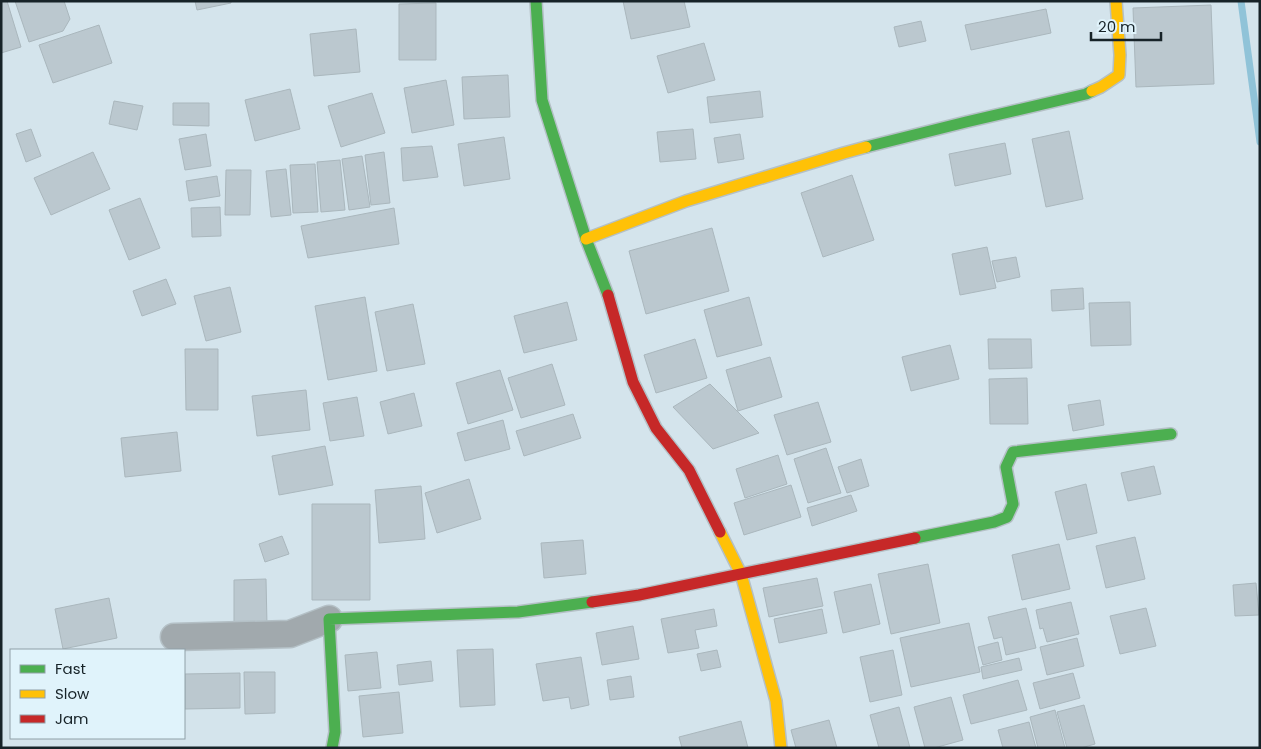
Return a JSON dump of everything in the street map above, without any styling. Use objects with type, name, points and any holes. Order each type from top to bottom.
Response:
[{"type":"street","points":[[536,1],[542,100],[586,239],[609,297],[632,382],[656,428],[689,470],[741,574],[776,701],[781,748]]},
{"type":"street","points":[[586,239],[686,201],[844,153],[1086,94],[1101,88],[1119,75],[1120,54],[1116,1]]},
{"type":"street","points":[[174,637],[290,634],[329,619],[518,612],[639,595],[994,522],[1007,517],[1014,504],[1006,467],[1013,452],[1171,434]]},
{"type":"street","points":[[329,619],[335,732],[332,748]]},
{"type":"building","points":[[1,1],[7,1],[21,47],[1,53]]},
{"type":"building","points":[[15,1],[64,1],[70,19],[63,31],[29,42]]},
{"type":"building","points":[[195,1],[231,1],[231,3],[197,10]]},
{"type":"building","points":[[623,1],[684,1],[690,27],[631,39]]},
{"type":"building","points":[[436,3],[436,60],[399,60],[399,4]]},
{"type":"building","points":[[1211,5],[1214,84],[1136,87],[1133,8]]},
{"type":"building","points":[[1046,9],[1051,33],[971,50],[965,25]]},
{"type":"building","points":[[921,21],[926,41],[899,47],[894,27]]},
{"type":"building","points":[[99,25],[112,63],[53,83],[39,45]]},
{"type":"building","points":[[356,29],[360,72],[314,76],[310,34]]},
{"type":"building","points":[[704,43],[715,80],[668,93],[657,56]]},
{"type":"building","points":[[508,75],[510,117],[464,119],[462,77]]},
{"type":"building","points":[[446,80],[454,125],[412,133],[404,88]]},
{"type":"building","points":[[290,89],[300,129],[255,141],[245,100]]},
{"type":"building","points":[[760,91],[763,117],[710,123],[707,97]]},
{"type":"building","points":[[372,93],[385,133],[341,147],[328,106]]},
{"type":"building","points":[[114,101],[143,106],[137,130],[109,124]]},
{"type":"building","points":[[173,103],[209,103],[209,126],[173,125]]},
{"type":"building","points":[[31,129],[41,156],[26,162],[16,134]]},
{"type":"building","points":[[693,129],[696,159],[660,162],[657,132]]},
{"type":"building","points":[[1069,131],[1083,199],[1046,207],[1032,139]]},
{"type":"building","points":[[206,134],[211,166],[185,170],[179,139]]},
{"type":"building","points":[[740,134],[744,159],[718,163],[714,138]]},
{"type":"building","points":[[504,137],[510,179],[464,186],[458,144]]},
{"type":"building","points":[[1005,143],[1011,174],[955,186],[949,154]]},
{"type":"building","points":[[432,146],[438,177],[403,181],[401,148]]},
{"type":"building","points":[[93,152],[110,189],[51,215],[34,178]]},
{"type":"building","points":[[384,152],[390,203],[371,205],[365,155]]},
{"type":"building","points":[[362,156],[370,207],[349,210],[342,159]]},
{"type":"building","points":[[340,160],[345,210],[321,212],[317,162]]},
{"type":"building","points":[[315,164],[318,212],[293,213],[290,165]]},
{"type":"building","points":[[286,169],[291,215],[271,217],[266,171]]},
{"type":"building","points":[[226,170],[251,170],[250,215],[225,215]]},
{"type":"building","points":[[852,175],[874,240],[823,257],[801,193]]},
{"type":"building","points":[[217,176],[220,196],[189,201],[186,181]]},
{"type":"building","points":[[140,198],[160,248],[129,260],[109,210]]},
{"type":"building","points":[[220,207],[221,236],[192,237],[191,208]]},
{"type":"building","points":[[394,208],[399,244],[308,258],[301,226]]},
{"type":"building","points":[[712,228],[729,291],[646,314],[629,251]]},
{"type":"building","points":[[987,247],[996,288],[960,295],[952,254]]},
{"type":"building","points":[[1016,257],[1020,277],[997,282],[992,261]]},
{"type":"building","points":[[166,279],[176,304],[142,316],[133,291]]},
{"type":"building","points":[[230,287],[241,332],[206,341],[194,296]]},
{"type":"building","points":[[1083,288],[1084,309],[1052,311],[1051,290]]},
{"type":"building","points":[[365,297],[377,371],[328,380],[315,306]]},
{"type":"building","points":[[749,297],[762,345],[717,357],[704,310]]},
{"type":"building","points":[[567,302],[577,340],[524,353],[514,316]]},
{"type":"building","points":[[1130,302],[1131,345],[1091,346],[1089,303]]},
{"type":"building","points":[[413,304],[425,364],[387,371],[375,312]]},
{"type":"building","points":[[695,339],[707,378],[656,393],[644,355]]},
{"type":"building","points":[[988,339],[1031,339],[1032,368],[989,369]]},
{"type":"building","points":[[950,345],[959,379],[911,391],[902,357]]},
{"type":"building","points":[[185,349],[218,349],[218,410],[186,410]]},
{"type":"building","points":[[770,357],[782,397],[738,411],[726,370]]},
{"type":"building","points":[[552,364],[565,405],[521,418],[508,378]]},
{"type":"building","points":[[500,370],[513,410],[468,424],[456,383]]},
{"type":"building","points":[[1027,378],[1028,424],[990,424],[989,379]]},
{"type":"building","points":[[710,384],[759,433],[713,449],[673,407]]},
{"type":"building","points":[[306,390],[310,430],[257,436],[252,396]]},
{"type":"building","points":[[414,393],[422,426],[388,434],[380,402]]},
{"type":"building","points":[[357,397],[364,436],[330,441],[323,403]]},
{"type":"building","points":[[1100,400],[1104,425],[1073,431],[1068,405]]},
{"type":"building","points":[[818,402],[831,442],[787,455],[774,415]]},
{"type":"building","points":[[573,414],[581,438],[524,456],[516,431]]},
{"type":"building","points":[[503,420],[510,449],[465,461],[457,433]]},
{"type":"building","points":[[177,432],[181,471],[125,477],[121,438]]},
{"type":"building","points":[[325,446],[333,485],[279,495],[272,456]]},
{"type":"building","points":[[826,448],[841,493],[808,503],[794,459]]},
{"type":"building","points":[[778,455],[787,484],[745,498],[736,469]]},
{"type":"building","points":[[861,459],[869,486],[847,493],[838,467]]},
{"type":"building","points":[[1154,466],[1161,494],[1128,501],[1121,473]]},
{"type":"building","points":[[469,479],[481,519],[437,533],[425,493]]},
{"type":"building","points":[[1086,484],[1097,533],[1067,540],[1055,492]]},
{"type":"building","points":[[791,485],[801,517],[744,535],[734,503]]},
{"type":"building","points":[[421,486],[425,539],[379,543],[375,490]]},
{"type":"building","points":[[851,495],[857,511],[812,526],[807,508]]},
{"type":"building","points":[[312,504],[370,504],[370,600],[312,600]]},
{"type":"building","points":[[282,536],[289,554],[265,562],[259,544]]},
{"type":"building","points":[[1135,537],[1145,579],[1106,588],[1096,546]]},
{"type":"building","points":[[583,540],[586,574],[544,578],[541,543]]},
{"type":"building","points":[[1059,544],[1070,589],[1022,600],[1012,555]]},
{"type":"building","points":[[928,564],[940,623],[891,634],[878,574]]},
{"type":"building","points":[[817,578],[823,606],[769,617],[763,588]]},
{"type":"building","points":[[266,579],[267,625],[234,626],[234,580]]},
{"type":"building","points":[[1256,583],[1259,615],[1235,616],[1233,585]]},
{"type":"building","points":[[871,584],[880,624],[843,633],[834,592]]},
{"type":"building","points":[[109,598],[117,638],[63,649],[55,609]]},
{"type":"building","points":[[1071,602],[1079,634],[1047,642],[1043,628],[1040,629],[1036,610]]},
{"type":"building","points":[[1026,608],[1036,648],[1006,655],[1002,637],[994,639],[988,617]]},
{"type":"building","points":[[1146,608],[1156,646],[1120,654],[1110,616]]},
{"type":"building","points":[[714,609],[717,626],[695,630],[699,648],[668,653],[661,619]]},
{"type":"building","points":[[822,609],[827,633],[779,643],[774,619]]},
{"type":"building","points":[[969,623],[980,672],[911,687],[900,638]]},
{"type":"building","points":[[633,626],[639,659],[602,665],[596,633]]},
{"type":"building","points":[[1077,638],[1084,666],[1047,675],[1040,647]]},
{"type":"building","points":[[998,642],[1002,660],[983,665],[978,647]]},
{"type":"building","points":[[493,649],[495,705],[460,707],[457,650]]},
{"type":"building","points":[[717,650],[721,667],[701,671],[697,654]]},
{"type":"building","points":[[893,650],[902,695],[870,702],[860,657]]},
{"type":"building","points":[[377,652],[381,688],[348,691],[345,655]]},
{"type":"building","points":[[581,657],[589,705],[571,709],[569,697],[543,701],[536,664]]},
{"type":"building","points":[[1019,658],[1022,670],[983,679],[981,667]]},
{"type":"building","points":[[431,661],[433,681],[399,685],[397,665]]},
{"type":"building","points":[[244,672],[275,672],[275,713],[245,714]]},
{"type":"building","points":[[240,673],[240,708],[185,709],[185,674]]},
{"type":"building","points":[[1073,673],[1080,698],[1040,709],[1033,683]]},
{"type":"building","points":[[631,676],[634,697],[610,700],[607,680]]},
{"type":"building","points":[[1018,680],[1027,710],[971,724],[963,695]]},
{"type":"building","points":[[399,692],[403,733],[363,737],[359,696]]},
{"type":"building","points":[[951,697],[963,740],[934,748],[925,748],[914,707]]},
{"type":"building","points":[[1084,705],[1095,744],[1081,748],[1067,748],[1057,712]]},
{"type":"building","points":[[899,707],[910,748],[879,748],[870,715]]},
{"type":"building","points":[[1055,710],[1065,748],[1038,748],[1030,717]]},
{"type":"building","points":[[829,720],[837,748],[796,748],[791,730]]},
{"type":"building","points":[[741,721],[748,748],[682,748],[679,737]]},
{"type":"building","points":[[1029,722],[1036,748],[1003,748],[998,730]]},
{"type":"waterway","points":[[1241,1],[1260,142]]},
{"type":"traffic: fast","points":[[536,1],[542,100],[586,239],[608,295]]},
{"type":"traffic: fast","points":[[866,147],[1092,91]]},
{"type":"traffic: fast","points":[[915,538],[994,522],[1007,517],[1013,504],[1006,467],[1013,452],[1171,434]]},
{"type":"traffic: fast","points":[[332,748],[335,732],[329,619],[518,612],[592,602]]},
{"type":"traffic: slow","points":[[1092,91],[1119,75],[1120,55],[1116,1]]},
{"type":"traffic: slow","points":[[586,239],[686,201],[866,147]]},
{"type":"traffic: slow","points":[[720,532],[741,574],[776,701],[781,748]]},
{"type":"traffic: jam","points":[[608,295],[633,382],[656,428],[689,470],[720,532]]},
{"type":"traffic: jam","points":[[592,602],[639,595],[915,538]]}]
